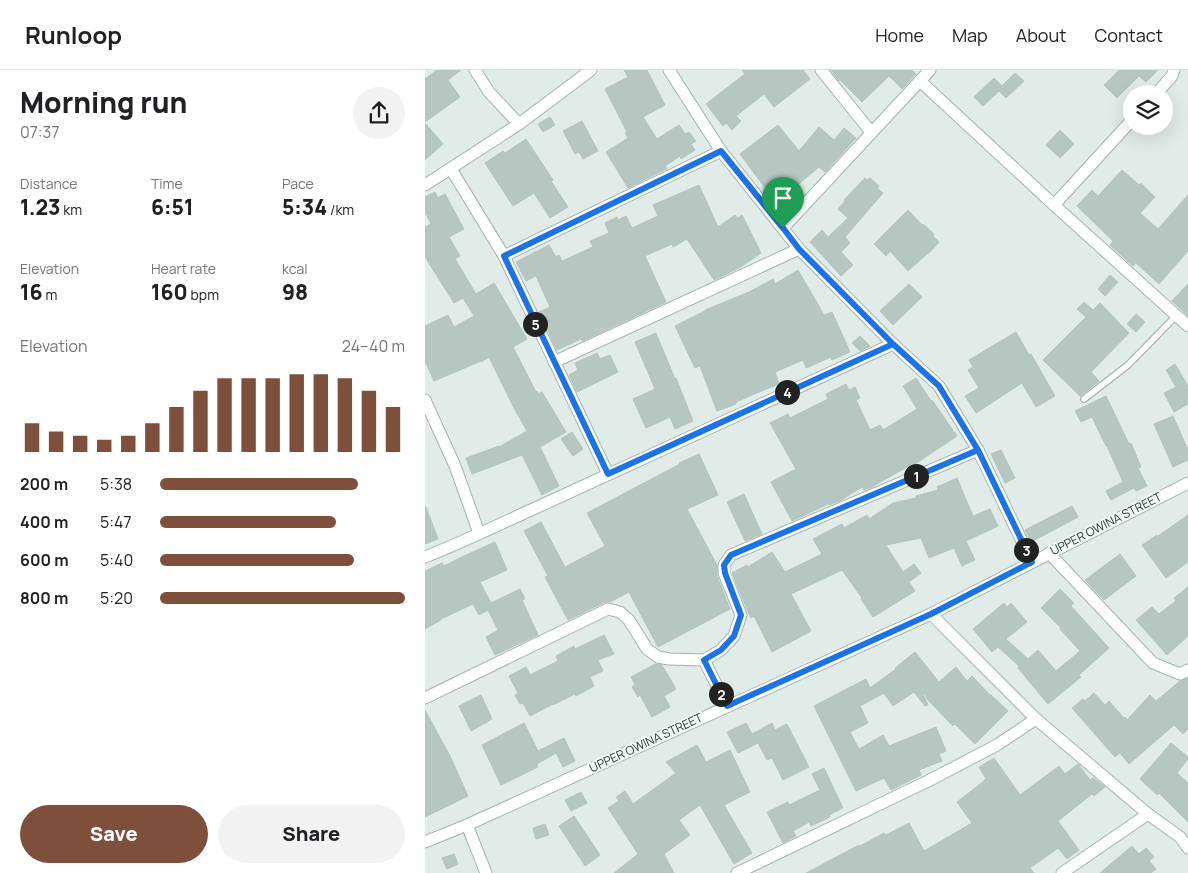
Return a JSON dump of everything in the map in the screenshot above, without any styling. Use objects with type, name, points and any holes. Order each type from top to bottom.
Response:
[{"type":"street","points":[[475,70],[489,92],[519,124]]},
{"type":"street","points":[[425,185],[519,124],[591,70]]},
{"type":"street","points":[[669,70],[721,151],[799,249],[893,344],[939,386],[978,450],[1032,562]]},
{"type":"street","points":[[821,70],[871,132]]},
{"type":"street","points":[[783,228],[930,70]]},
{"type":"street","points":[[1164,85],[1172,76],[1174,70]]},
{"type":"street","points":[[920,81],[1054,206],[1188,326]]},
{"type":"street","points":[[1054,206],[1123,130]]},
{"type":"street","points":[[504,256],[721,151]]},
{"type":"street","points":[[451,169],[504,256],[608,474]]},
{"type":"street","points":[[554,362],[799,249]]},
{"type":"street","points":[[425,557],[893,344]]},
{"type":"street","points":[[425,400],[455,466],[479,533]]},
{"type":"street","points":[[425,698],[608,609],[620,612],[629,620],[647,649],[658,657],[704,660],[721,650],[734,636],[741,615],[725,573],[724,565],[731,555],[978,450]]},
{"type":"street","name":"UPPER OWINA STREET","points":[[425,842],[467,825],[931,614],[1188,483]]},
{"type":"street","points":[[1049,553],[1153,663],[1180,674],[1188,670]]},
{"type":"street","points":[[931,614],[1036,719],[1149,814],[1184,835],[1188,848]]},
{"type":"street","points":[[704,660],[727,706]]},
{"type":"street","points":[[737,873],[928,781],[997,745],[1036,719]]},
{"type":"street","points":[[1063,873],[1149,814]]},
{"type":"street","points":[[467,825],[486,873]]},
{"type":"lane","points":[[1084,399],[1128,365],[1176,316]]},
{"type":"building","points":[[437,70],[461,70],[448,80],[460,97],[425,122],[425,79]]},
{"type":"building","points":[[624,70],[647,70],[665,105],[643,117],[657,139],[679,125],[685,134],[689,132],[696,141],[691,144],[695,150],[681,159],[680,156],[665,166],[667,169],[628,188],[606,152],[628,138],[625,133],[627,132],[605,89],[628,77]]},
{"type":"building","points":[[742,70],[803,70],[810,79],[774,107],[764,94],[736,116],[741,121],[732,130],[726,123],[723,126],[706,104],[745,74]]},
{"type":"building","points":[[831,70],[912,70],[916,74],[902,89],[889,76],[862,102],[839,81]]},
{"type":"building","points":[[1119,70],[1158,70],[1146,82],[1139,76],[1130,85],[1123,85],[1123,92],[1117,98],[1104,85]]},
{"type":"building","points":[[1015,73],[1024,81],[1006,98],[999,91],[983,106],[974,97],[994,78],[1002,86]]},
{"type":"building","points":[[550,117],[555,125],[543,132],[538,124]]},
{"type":"building","points":[[582,121],[598,151],[583,159],[579,152],[575,154],[563,131]]},
{"type":"building","points":[[425,123],[443,144],[425,160]]},
{"type":"building","points":[[778,125],[799,151],[819,127],[834,140],[844,128],[856,138],[825,172],[819,167],[794,188],[801,198],[785,215],[740,154]]},
{"type":"building","points":[[1060,130],[1074,144],[1060,158],[1046,145]]},
{"type":"building","points":[[526,139],[568,207],[550,218],[534,193],[513,206],[485,163]]},
{"type":"building","points":[[1122,170],[1139,185],[1141,183],[1155,197],[1140,213],[1158,229],[1188,195],[1188,251],[1159,284],[1136,263],[1133,266],[1110,245],[1113,241],[1077,206],[1092,190],[1098,196]]},
{"type":"building","points":[[865,178],[867,180],[870,178],[879,186],[877,188],[883,193],[845,237],[850,243],[841,252],[853,265],[841,276],[810,242],[822,230],[828,237],[848,218],[838,209]]},
{"type":"building","points":[[699,185],[718,227],[735,215],[738,218],[742,215],[761,253],[739,268],[714,280],[687,239],[673,247],[672,244],[645,256],[666,302],[582,341],[581,339],[557,350],[539,312],[550,307],[536,276],[526,281],[516,262],[549,245],[556,257],[559,255],[562,261],[593,247],[590,241],[609,233],[605,223],[617,217],[618,220],[626,216],[632,228],[658,216],[653,205]]},
{"type":"building","points":[[435,192],[438,198],[445,194],[464,229],[449,237],[460,256],[455,259],[476,294],[494,283],[527,339],[513,347],[536,392],[538,394],[542,392],[566,432],[540,447],[559,486],[542,495],[522,455],[472,474],[466,458],[499,447],[527,431],[489,357],[434,381],[425,361],[425,326],[448,315],[454,327],[474,316],[463,298],[454,303],[425,257],[425,227],[431,224],[425,212],[425,197]]},
{"type":"building","points":[[908,210],[922,225],[934,234],[933,236],[939,242],[908,271],[890,251],[886,256],[874,244]]},
{"type":"building","points":[[798,270],[824,315],[832,312],[850,352],[832,360],[831,357],[806,368],[803,360],[775,372],[779,384],[717,411],[700,366],[695,368],[675,326],[773,279],[775,284]]},
{"type":"building","points":[[1110,275],[1118,282],[1105,296],[1098,289]]},
{"type":"building","points":[[909,284],[922,297],[893,325],[880,311]]},
{"type":"building","points":[[1188,284],[1188,316],[1172,301]]},
{"type":"building","points":[[1084,302],[1093,310],[1100,303],[1129,333],[1091,372],[1099,381],[1080,396],[1043,360],[1086,317],[1077,309]]},
{"type":"building","points":[[1136,314],[1145,322],[1136,332],[1127,324]]},
{"type":"building","points":[[1016,332],[1055,396],[1036,407],[1022,383],[976,413],[965,396],[979,388],[968,370],[973,367],[969,360]]},
{"type":"building","points":[[656,333],[693,421],[675,429],[670,417],[646,428],[633,399],[655,389],[635,342]]},
{"type":"building","points":[[860,336],[870,346],[860,351],[852,343]]},
{"type":"building","points":[[597,353],[600,359],[610,355],[618,372],[577,392],[569,375],[578,370],[575,363]]},
{"type":"building","points":[[1175,364],[1188,386],[1188,404],[1174,412],[1164,393],[1176,387],[1166,370]]},
{"type":"building","points":[[916,378],[957,436],[909,468],[909,466],[872,487],[864,490],[862,487],[841,500],[792,521],[771,482],[796,469],[770,423],[788,414],[790,418],[828,399],[826,394],[846,384],[849,390],[855,387],[860,398],[856,400],[870,430],[880,425],[883,430],[917,409],[903,386]]},
{"type":"building","points":[[1106,396],[1129,444],[1131,443],[1141,467],[1138,468],[1147,486],[1136,491],[1134,488],[1111,500],[1106,491],[1123,482],[1092,417],[1081,422],[1075,411]]},
{"type":"building","points":[[1173,416],[1188,450],[1188,460],[1173,467],[1154,424]]},
{"type":"building","points":[[572,432],[583,449],[573,456],[561,439]]},
{"type":"building","points":[[1001,450],[1015,478],[1005,483],[991,454]]},
{"type":"building","points":[[699,454],[718,495],[687,509],[717,565],[717,576],[730,609],[658,647],[629,592],[568,620],[545,577],[548,576],[524,531],[541,522],[565,567],[605,546],[587,513]]},
{"type":"building","points":[[957,478],[973,516],[990,509],[998,526],[966,541],[975,560],[962,566],[954,548],[929,558],[921,538],[886,545],[903,572],[914,564],[921,573],[909,582],[915,591],[873,617],[842,570],[791,594],[811,631],[772,652],[754,616],[751,618],[732,573],[747,565],[748,567],[772,552],[785,572],[822,554],[813,539],[842,524],[844,528],[867,515],[869,519],[893,503],[916,498],[916,496],[938,490],[937,487]]},
{"type":"building","points":[[744,494],[762,534],[745,541],[727,502]]},
{"type":"building","points":[[1072,506],[1078,517],[1031,542],[1025,530]]},
{"type":"building","points":[[425,507],[438,539],[425,544]]},
{"type":"building","points":[[1188,515],[1188,562],[1166,578],[1142,545]]},
{"type":"building","points":[[495,542],[507,570],[480,582],[491,603],[520,589],[525,599],[522,600],[538,635],[495,655],[486,637],[498,630],[488,610],[479,615],[473,604],[425,629],[425,571],[442,563],[444,566]]},
{"type":"building","points":[[1120,554],[1136,576],[1104,600],[1085,580]]},
{"type":"building","points":[[1188,587],[1188,636],[1167,655],[1136,620],[1152,607],[1159,614],[1176,601],[1174,598]]},
{"type":"building","points":[[1060,589],[1074,603],[1071,606],[1109,648],[1079,675],[1081,677],[1048,704],[1018,668],[1019,666],[998,647],[992,652],[973,629],[1004,603],[1007,607],[1011,603],[1027,622],[1006,639],[1028,659],[1038,650],[1056,671],[1080,651],[1041,608]]},
{"type":"building","points":[[604,635],[614,654],[598,660],[603,671],[590,677],[594,686],[530,716],[523,703],[520,704],[515,695],[518,693],[509,676],[526,667],[530,675],[558,661],[556,656],[574,646],[575,649]]},
{"type":"building","points":[[915,652],[939,682],[956,667],[967,681],[972,676],[1008,711],[975,744],[955,724],[953,726],[927,699],[925,694],[923,694],[928,705],[925,706],[914,692],[893,706],[884,693],[860,706],[868,723],[850,732],[859,749],[883,735],[889,746],[936,727],[946,751],[939,754],[942,761],[919,770],[921,775],[891,790],[884,778],[856,791],[814,706],[866,679],[870,688]]},
{"type":"building","points":[[655,664],[662,665],[676,689],[664,696],[670,707],[652,717],[640,695],[638,697],[632,687],[635,685],[631,677]]},
{"type":"building","points":[[1188,678],[1188,729],[1183,734],[1174,725],[1129,764],[1120,753],[1115,757],[1072,708],[1083,699],[1085,701],[1094,693],[1105,705],[1109,701],[1127,720],[1150,695],[1156,701],[1180,681]]},
{"type":"building","points":[[481,695],[492,719],[471,731],[459,706]]},
{"type":"building","points":[[425,710],[450,756],[468,796],[425,817]]},
{"type":"building","points":[[524,723],[538,751],[564,738],[575,761],[563,767],[556,753],[537,764],[538,767],[501,785],[482,745]]},
{"type":"building","points":[[746,723],[752,734],[772,723],[775,730],[787,724],[809,767],[783,780],[772,758],[767,760],[758,743],[738,753],[727,732]]},
{"type":"building","points":[[1171,743],[1188,757],[1177,773],[1188,783],[1188,822],[1159,793],[1157,795],[1140,779]]},
{"type":"building","points":[[697,745],[706,762],[730,750],[750,792],[724,805],[752,853],[734,864],[700,805],[679,820],[690,835],[664,854],[674,873],[614,873],[638,854],[608,808],[619,801],[616,797],[625,791],[633,804],[676,773],[666,762]]},
{"type":"building","points":[[994,758],[1020,795],[1059,766],[1065,774],[1078,764],[1090,780],[1093,778],[1105,787],[1094,796],[1092,794],[1058,821],[1079,850],[1067,859],[1058,848],[1030,868],[1034,873],[806,873],[859,845],[884,833],[886,835],[909,823],[924,851],[972,823],[957,802],[986,779],[979,767]]},
{"type":"building","points":[[824,768],[843,808],[811,826],[809,822],[793,831],[796,836],[783,843],[767,812],[788,802],[789,805],[820,790],[812,774]]},
{"type":"building","points":[[581,792],[587,803],[571,811],[565,800]]},
{"type":"building","points":[[574,816],[600,855],[585,866],[559,826]]},
{"type":"building","points":[[545,824],[549,835],[536,839],[533,828]]},
{"type":"building","points":[[1132,846],[1139,854],[1146,848],[1154,857],[1149,861],[1156,869],[1151,873],[1100,873]]},
{"type":"building","points":[[454,854],[458,864],[447,869],[442,858]]},
{"type":"route","points":[[783,228],[721,151],[504,256],[608,474],[893,344],[939,386],[978,450],[1032,562],[931,614],[727,706],[704,660],[721,650],[734,636],[741,615],[725,573],[724,565],[731,555],[978,450],[939,386],[893,344],[799,249],[783,228]]}]
